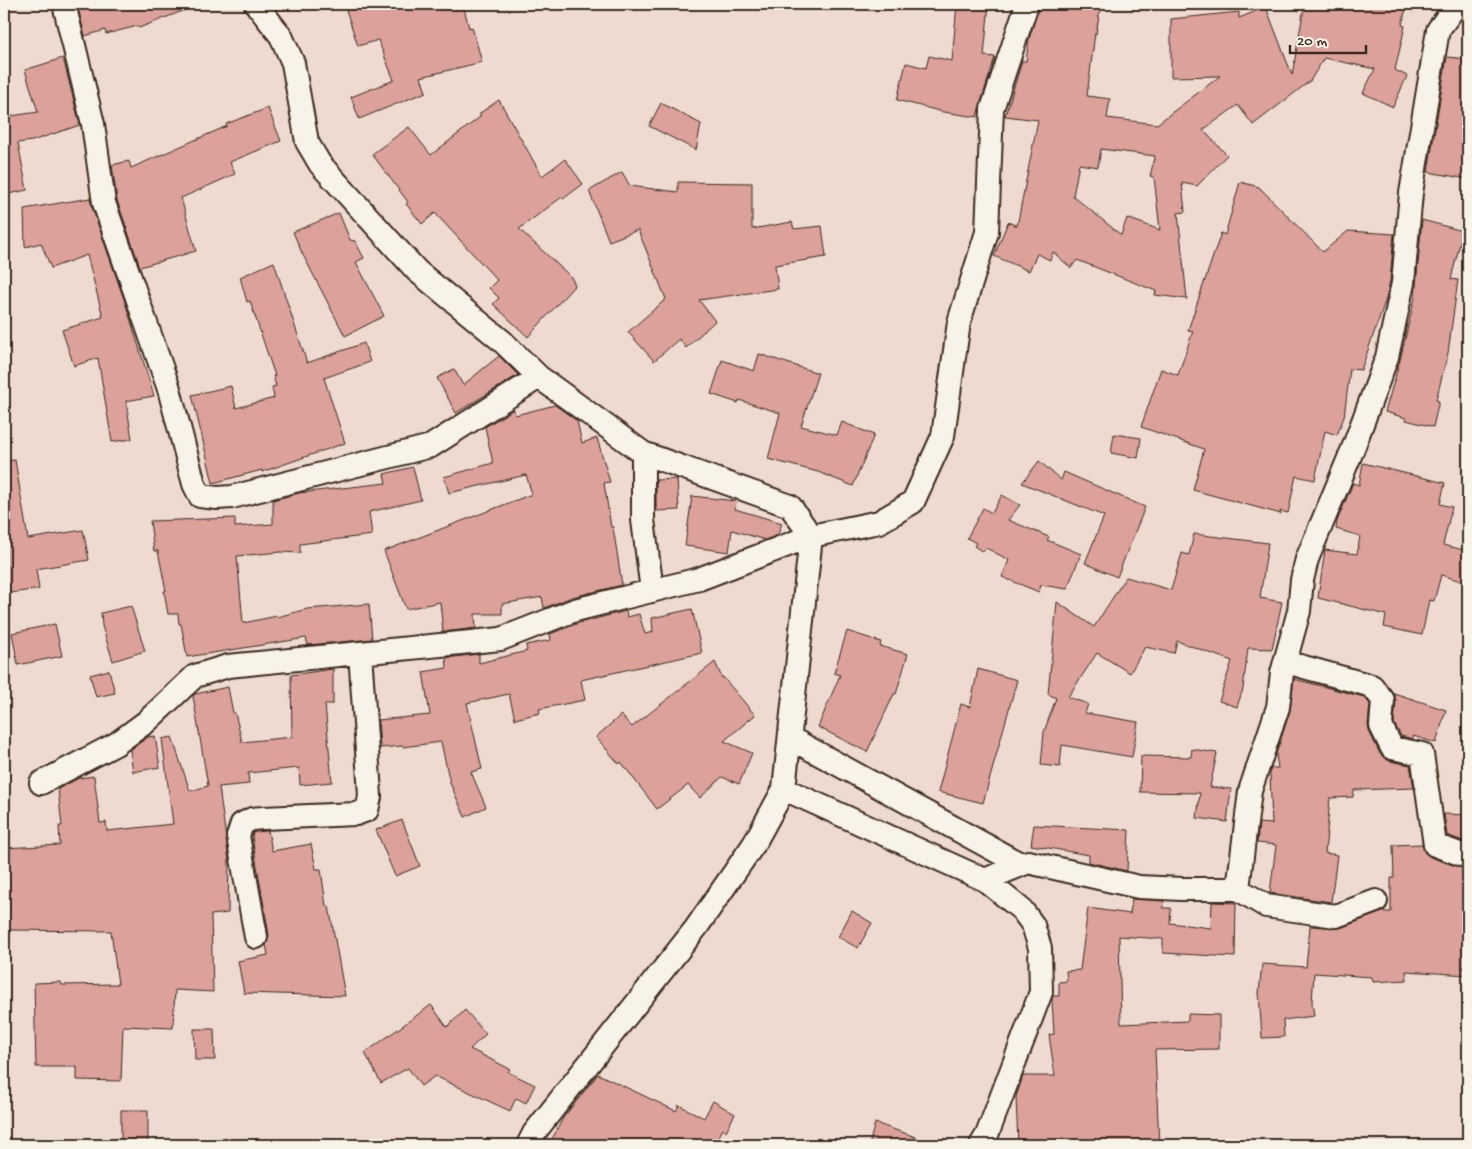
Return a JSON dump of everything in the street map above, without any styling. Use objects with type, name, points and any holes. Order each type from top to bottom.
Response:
[{"type":"street","points":[[64,4],[93,124],[104,203],[169,389],[194,484],[200,496],[232,498],[431,446],[539,377]]},
{"type":"street","points":[[256,4],[281,36],[293,63],[307,142],[320,164],[417,271],[502,342],[539,377],[643,452],[790,506],[811,536],[784,789],[754,844],[696,928],[534,1133],[528,1145]]},
{"type":"street","points":[[41,784],[116,744],[146,722],[195,676],[228,666],[501,639],[575,610],[699,579],[811,536],[879,522],[913,502],[943,436],[960,322],[987,232],[992,109],[1027,4]]},
{"type":"street","points":[[1238,889],[1250,791],[1278,706],[1282,673],[1299,611],[1302,580],[1307,558],[1352,451],[1387,357],[1403,283],[1411,193],[1438,30],[1455,4]]},
{"type":"street","points":[[643,452],[642,520],[652,591]]},
{"type":"street","points":[[256,937],[238,836],[242,824],[252,819],[356,814],[366,810],[370,797],[360,653]]},
{"type":"street","points":[[1286,662],[1372,686],[1383,700],[1381,726],[1392,748],[1422,754],[1436,844],[1468,857]]},
{"type":"street","points":[[790,738],[1020,864]]},
{"type":"street","points":[[784,789],[985,880],[1022,910],[1033,925],[1040,948],[1041,992],[987,1135],[981,1145]]},
{"type":"street","points":[[985,880],[1028,862],[1138,887],[1182,890],[1238,889],[1266,906],[1336,916],[1376,901]]},
{"type":"building","points":[[92,4],[198,5],[139,28],[138,26],[106,34],[105,30],[85,36],[78,8]]},
{"type":"building","points":[[344,4],[463,4],[469,28],[472,27],[482,62],[421,77],[426,92],[359,119],[351,97],[394,80],[378,40],[358,46]]},
{"type":"building","points":[[957,4],[989,4],[984,56],[995,57],[977,117],[943,112],[897,100],[906,63],[926,68],[929,56],[952,61]]},
{"type":"building","points":[[1040,4],[1101,4],[1095,33],[1087,96],[1110,99],[1107,118],[1157,124],[1220,76],[1171,77],[1171,19],[1239,12],[1239,18],[1266,7],[1292,75],[1304,8],[1308,8],[1309,4],[1407,4],[1402,25],[1405,26],[1395,70],[1407,76],[1393,107],[1363,93],[1375,69],[1324,58],[1310,81],[1253,125],[1238,105],[1203,130],[1227,155],[1197,186],[1182,183],[1185,212],[1178,213],[1187,299],[1155,295],[1156,291],[1077,260],[1071,268],[1053,252],[1050,260],[1037,254],[1029,271],[994,256],[1008,222],[1017,226],[1038,120],[1005,116],[1022,61],[1026,61],[1029,39]],"holes":[[[1101,149],[1155,156],[1150,176],[1154,177],[1160,230],[1127,218],[1121,235],[1073,196],[1079,164],[1098,167]]]},
{"type":"building","points":[[1447,57],[1468,59],[1468,179],[1428,172]]},
{"type":"building","points":[[63,58],[80,125],[32,141],[18,143],[27,190],[4,195],[4,117],[38,112],[25,70]]},
{"type":"building","points":[[499,100],[542,176],[565,159],[583,184],[519,229],[571,277],[575,285],[528,337],[493,304],[499,298],[489,288],[497,280],[435,213],[422,224],[372,154],[409,127],[431,155],[480,117],[480,113]]},
{"type":"building","points":[[661,103],[701,124],[696,150],[649,126]]},
{"type":"building","points":[[268,108],[281,141],[230,162],[235,174],[181,198],[196,251],[140,267],[117,200],[112,165],[129,161],[131,168],[227,126],[226,124]]},
{"type":"building","points":[[622,172],[630,186],[678,192],[678,182],[752,183],[752,229],[792,222],[794,229],[822,226],[826,257],[775,265],[778,289],[699,300],[715,321],[686,348],[679,339],[654,361],[628,332],[666,299],[638,230],[609,241],[589,191]]},
{"type":"building","points":[[1240,182],[1259,187],[1323,252],[1348,231],[1394,234],[1390,281],[1386,299],[1361,370],[1350,369],[1344,417],[1337,435],[1325,431],[1315,480],[1296,476],[1288,513],[1280,511],[1281,514],[1193,490],[1204,449],[1141,427],[1161,369],[1178,375],[1193,331],[1188,330],[1221,233],[1225,235]]},
{"type":"building","points":[[90,198],[154,396],[126,401],[132,439],[112,442],[98,358],[74,366],[62,330],[103,317],[87,255],[51,268],[41,243],[25,247],[24,209]]},
{"type":"building","points":[[339,213],[350,240],[355,241],[364,258],[356,262],[384,316],[345,336],[293,232]]},
{"type":"building","points":[[1422,220],[1463,231],[1451,279],[1458,280],[1448,353],[1436,400],[1439,401],[1433,427],[1385,412],[1415,297]]},
{"type":"building","points":[[274,262],[307,363],[364,343],[370,362],[324,378],[345,443],[262,472],[262,470],[213,483],[192,395],[231,386],[236,408],[274,398],[272,387],[276,386],[273,376],[275,376],[250,301],[247,302],[240,277]]},
{"type":"building","points":[[759,354],[818,373],[801,426],[837,435],[842,422],[874,435],[853,486],[818,472],[768,459],[780,413],[739,400],[738,403],[711,394],[722,360],[754,371]]},
{"type":"building","points":[[499,356],[518,375],[456,413],[437,378],[454,369],[463,385]]},
{"type":"building","points":[[555,405],[577,421],[582,443],[597,438],[610,482],[604,483],[622,585],[572,597],[544,608],[542,597],[502,604],[502,614],[475,614],[476,628],[443,632],[440,602],[406,609],[384,551],[532,494],[526,475],[449,493],[444,477],[493,463],[485,427],[514,409],[515,415]]},
{"type":"building","points":[[1114,434],[1141,438],[1138,458],[1111,453]]},
{"type":"building","points":[[15,460],[28,539],[83,530],[89,560],[36,569],[39,589],[4,594],[4,461]]},
{"type":"building","points":[[1039,461],[1061,480],[1064,472],[1145,507],[1117,577],[1085,563],[1104,516],[1022,483]]},
{"type":"building","points":[[1363,463],[1445,483],[1440,504],[1452,507],[1443,545],[1468,551],[1468,583],[1441,575],[1434,601],[1429,600],[1422,635],[1384,627],[1386,615],[1318,598],[1325,550],[1357,554],[1360,536],[1336,529],[1337,521],[1353,483],[1359,485]]},
{"type":"building","points":[[413,467],[421,500],[369,512],[372,535],[300,544],[300,553],[281,552],[237,556],[243,623],[307,609],[369,604],[372,639],[308,645],[306,638],[187,657],[178,614],[168,614],[164,591],[166,591],[158,551],[154,551],[150,521],[235,518],[235,527],[273,524],[273,500],[299,493],[386,483],[384,474]]},
{"type":"building","points":[[677,479],[679,510],[656,511],[656,480]]},
{"type":"building","points":[[1002,495],[1020,505],[1008,520],[1049,537],[1047,540],[1081,554],[1067,589],[1041,585],[1039,592],[1002,577],[1009,560],[986,548],[983,552],[974,546],[976,543],[967,538],[983,508],[992,513]]},
{"type":"building","points":[[692,496],[736,501],[735,509],[782,523],[778,535],[765,540],[732,530],[729,552],[685,546]]},
{"type":"building","points":[[1194,534],[1268,543],[1260,598],[1282,602],[1272,649],[1248,648],[1243,689],[1237,707],[1219,701],[1232,661],[1177,641],[1174,653],[1145,647],[1130,673],[1097,653],[1068,697],[1088,704],[1085,713],[1138,722],[1132,757],[1062,745],[1060,767],[1041,765],[1044,732],[1056,698],[1048,694],[1057,602],[1094,627],[1126,577],[1171,590],[1182,553],[1189,555]]},
{"type":"building","points":[[131,606],[145,651],[113,661],[102,626],[101,613]]},
{"type":"building","points":[[692,609],[702,653],[581,680],[585,700],[539,709],[540,713],[515,719],[509,694],[467,703],[482,769],[471,772],[486,807],[465,817],[450,783],[441,742],[380,748],[378,720],[430,715],[423,672],[447,668],[446,658],[479,654],[479,663],[527,651],[526,645],[551,640],[550,634],[579,623],[626,611],[627,617],[639,614],[645,634],[653,632],[652,618]]},
{"type":"building","points":[[55,624],[62,656],[18,665],[12,633]]},
{"type":"building","points":[[847,631],[881,642],[880,646],[908,654],[896,694],[894,694],[867,752],[818,727],[840,675],[834,673]]},
{"type":"building","points":[[715,662],[722,678],[755,715],[724,741],[752,753],[739,784],[722,777],[700,798],[688,785],[657,809],[621,762],[619,764],[596,737],[621,715],[632,727]]},
{"type":"building","points":[[333,669],[333,704],[325,704],[332,782],[300,785],[299,768],[248,773],[249,784],[219,787],[229,861],[228,913],[211,915],[213,992],[175,990],[173,1028],[123,1026],[121,1081],[77,1080],[77,1067],[36,1067],[34,983],[61,982],[62,985],[118,984],[111,931],[4,930],[4,848],[60,845],[59,826],[62,826],[58,789],[79,778],[94,776],[100,823],[106,822],[107,831],[173,824],[162,739],[172,737],[190,791],[208,786],[193,696],[195,694],[228,687],[233,713],[235,713],[242,742],[292,737],[291,675]]},
{"type":"building","points":[[978,669],[1017,680],[983,803],[938,792],[961,704],[970,707]]},
{"type":"building","points":[[109,670],[115,693],[96,697],[90,675]]},
{"type":"building","points":[[1294,679],[1364,697],[1370,704],[1369,731],[1380,754],[1389,761],[1410,765],[1414,788],[1354,790],[1353,797],[1330,798],[1325,853],[1337,855],[1331,902],[1270,893],[1276,845],[1257,843],[1259,823],[1272,824],[1270,774],[1271,768],[1278,768],[1276,754],[1290,711]]},
{"type":"building","points":[[1394,693],[1446,710],[1436,743],[1413,736],[1413,739],[1401,736],[1394,723],[1396,701]]},
{"type":"building","points":[[155,736],[160,767],[133,772],[130,750],[148,737]]},
{"type":"building","points":[[1192,749],[1217,753],[1210,787],[1231,789],[1227,822],[1197,818],[1200,793],[1140,792],[1141,756],[1191,757]]},
{"type":"building","points":[[1444,814],[1468,815],[1468,843],[1447,835]]},
{"type":"building","points":[[402,820],[420,866],[395,876],[376,830]]},
{"type":"building","points":[[1034,825],[1129,830],[1127,871],[1089,862],[1089,855],[1031,845]]},
{"type":"building","points":[[268,831],[272,851],[311,844],[316,869],[321,869],[326,906],[329,906],[345,996],[244,993],[238,961],[268,955],[266,945],[269,935],[252,837],[253,833]]},
{"type":"building","points":[[1422,844],[1425,853],[1430,857],[1468,870],[1468,975],[1406,971],[1407,980],[1373,982],[1372,977],[1314,973],[1312,1002],[1314,1016],[1283,1020],[1284,1037],[1262,1038],[1259,993],[1262,964],[1306,967],[1310,926],[1340,928],[1382,912],[1391,912],[1391,878],[1394,878],[1393,845]]},
{"type":"building","points":[[1132,899],[1164,901],[1163,908],[1171,908],[1170,923],[1211,928],[1212,902],[1236,903],[1235,957],[1163,953],[1163,939],[1119,936],[1121,1024],[1188,1021],[1188,1014],[1219,1015],[1219,1049],[1155,1050],[1159,1145],[1018,1145],[1016,1097],[1023,1076],[1055,1076],[1049,1035],[1054,1034],[1052,1000],[1053,996],[1059,996],[1059,982],[1067,981],[1066,971],[1080,970],[1088,908],[1130,914]]},
{"type":"building","points":[[852,911],[872,923],[858,948],[838,937]]},
{"type":"building","points":[[431,1005],[447,1027],[465,1010],[486,1034],[470,1049],[510,1069],[508,1072],[535,1085],[526,1103],[516,1098],[510,1111],[435,1076],[421,1086],[408,1068],[381,1083],[365,1053]]},
{"type":"building","points":[[194,1029],[214,1029],[215,1060],[195,1060]]},
{"type":"building","points":[[598,1074],[676,1111],[679,1105],[704,1118],[713,1101],[735,1114],[726,1131],[723,1129],[714,1145],[549,1145],[563,1118]]},
{"type":"building","points":[[121,1110],[148,1110],[148,1145],[121,1145]]},
{"type":"building","points":[[875,1123],[930,1142],[929,1145],[869,1145]]}]
